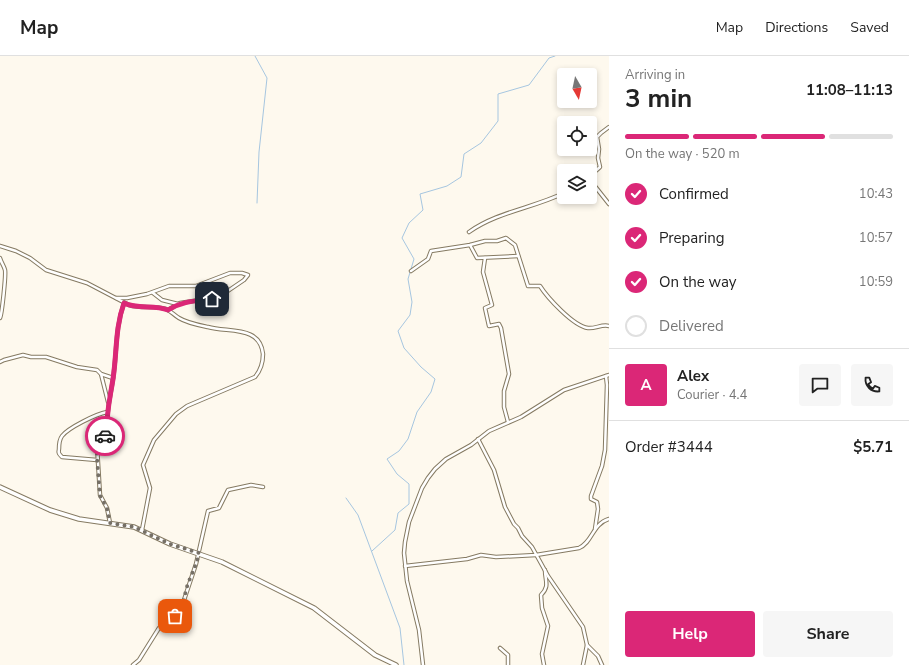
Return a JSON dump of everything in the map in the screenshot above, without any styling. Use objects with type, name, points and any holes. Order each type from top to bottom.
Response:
[{"type":"street","points":[[597,170],[600,167],[597,138],[609,127]]},
{"type":"street","points":[[597,189],[609,204]]},
{"type":"street","points":[[469,232],[483,223],[534,206],[557,196]]},
{"type":"street","points":[[411,271],[428,259],[431,251],[481,242],[496,242],[506,238],[515,245],[528,286],[540,286],[543,292],[558,307],[581,326],[591,328],[603,325],[609,326]]},
{"type":"street","points":[[470,245],[476,258],[518,256]]},
{"type":"street","points":[[0,246],[16,251],[30,258],[46,270],[87,282],[124,303],[135,307],[168,310],[178,317],[210,328],[241,331],[255,337],[260,344],[263,361],[258,373],[252,379],[187,406],[176,414],[154,440],[143,462],[150,488],[142,530]]},
{"type":"street","points":[[0,258],[5,274],[0,318]]},
{"type":"street","points":[[486,258],[483,272],[492,306],[485,308],[485,312],[489,326],[500,324],[509,374],[504,391],[504,407],[508,422]]},
{"type":"street","points":[[113,298],[127,298],[169,286],[196,286],[230,273],[242,273],[248,275],[244,280],[219,297],[178,304],[168,310]]},
{"type":"street","points":[[152,292],[157,294],[162,300],[178,304]]},
{"type":"street","points":[[110,523],[107,508],[100,496],[97,442],[107,433],[107,412],[113,378],[116,337],[124,303]]},
{"type":"street","points":[[0,362],[24,355],[32,357],[46,357],[77,367],[97,370],[101,374],[113,378]]},
{"type":"street","points":[[101,374],[108,403]]},
{"type":"street","points":[[423,665],[419,630],[406,581],[404,553],[406,533],[422,488],[431,473],[446,459],[471,445],[489,432],[521,417],[564,390],[607,376],[607,445],[591,496],[591,499],[597,502],[598,506],[595,529]]},
{"type":"street","points":[[97,460],[62,457],[58,452],[59,445],[61,437],[69,430],[81,422],[107,412]]},
{"type":"street","points":[[478,439],[494,470],[505,507],[514,524],[583,627],[587,644],[583,665]]},
{"type":"street","points":[[133,665],[139,660],[159,628],[179,611],[186,596],[188,584],[199,553],[208,511],[219,508],[227,490],[251,485],[263,487]]},
{"type":"street","points":[[0,487],[50,510],[79,519],[134,527],[170,544],[222,562],[314,608],[375,655],[396,665]]},
{"type":"street","points":[[405,566],[467,559],[481,555],[499,557],[536,555],[584,546],[595,529],[609,518]]},
{"type":"street","points":[[544,665],[542,654],[548,626],[541,601],[541,595],[547,587],[545,570]]},
{"type":"street","points":[[587,644],[598,656],[602,665]]},
{"type":"street","points":[[500,648],[508,655],[508,665]]},
{"type":"waterway","points":[[255,56],[267,78],[259,152],[257,203]]},
{"type":"waterway","points":[[372,551],[395,530],[398,513],[409,504],[409,484],[397,474],[387,459],[399,451],[408,439],[417,412],[431,392],[435,379],[421,367],[404,348],[398,331],[410,315],[412,302],[408,279],[414,259],[402,238],[409,223],[423,210],[420,194],[447,186],[461,177],[464,154],[481,143],[498,121],[498,94],[529,85],[549,58],[555,56]]},
{"type":"waterway","points":[[346,498],[358,515],[400,628],[404,665]]},
{"type":"way so far","points":[[105,436],[97,442],[97,459],[100,496],[107,508],[110,523],[134,527],[170,544],[199,553],[188,584],[186,596],[175,616]]},
{"type":"route","points":[[105,436],[107,433],[106,416],[113,378],[116,337],[121,310],[124,303],[135,307],[164,308],[168,310],[180,303],[199,299],[212,299]]}]
